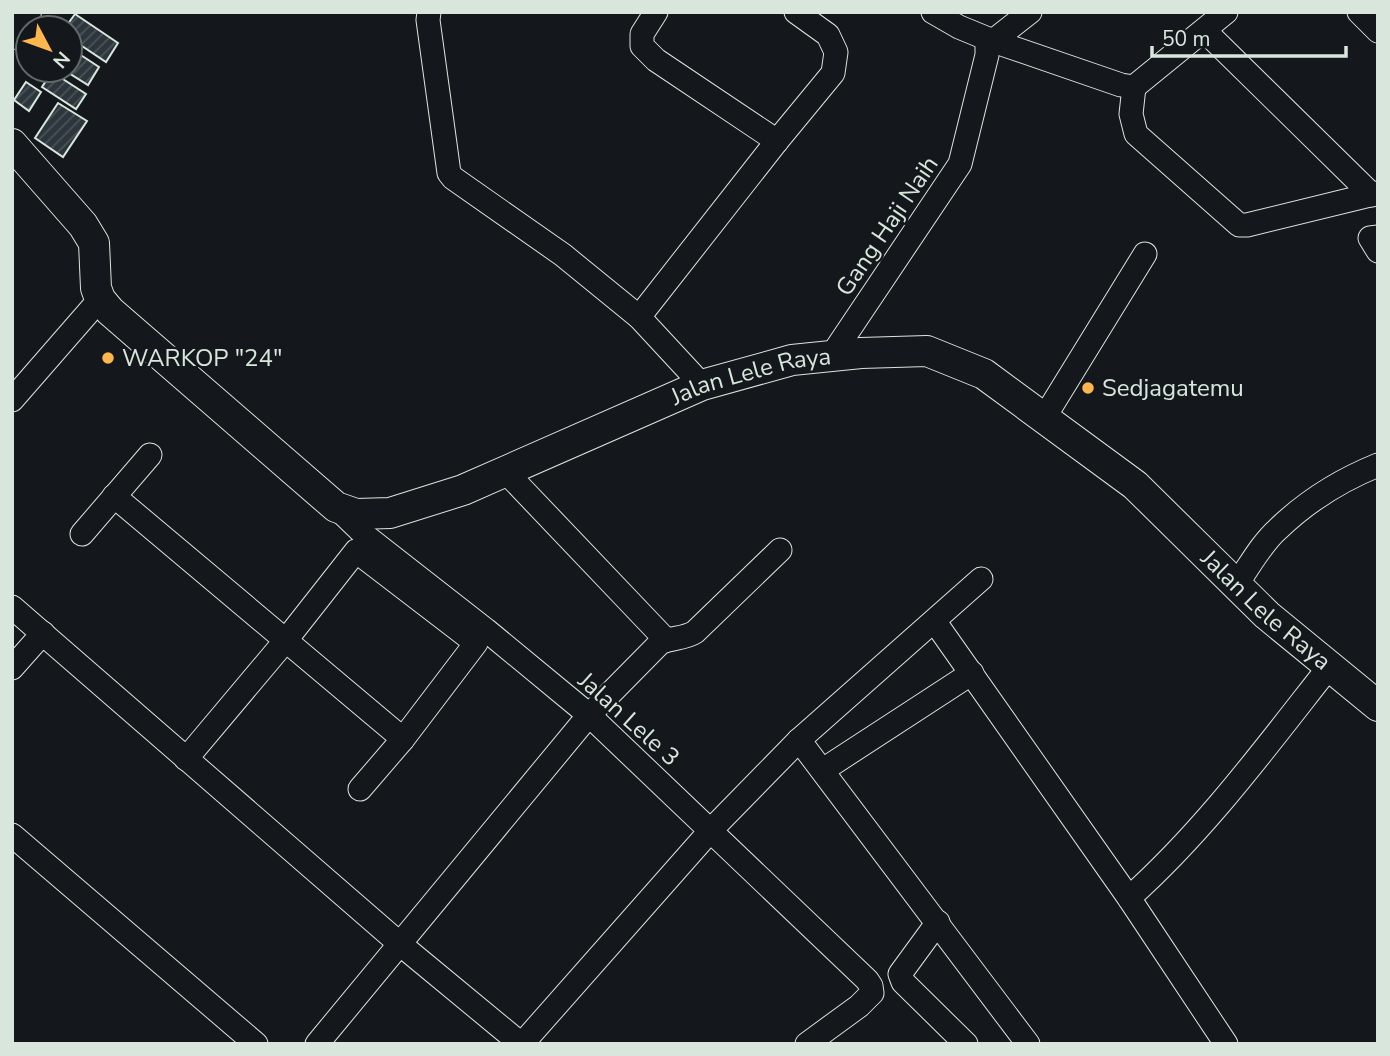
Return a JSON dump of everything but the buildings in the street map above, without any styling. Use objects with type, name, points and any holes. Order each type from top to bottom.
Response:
[{"type":"street","points":[[12,34],[26,12]]},
{"type":"street","points":[[429,12],[449,173],[562,255],[639,317],[702,385]]},
{"type":"street","points":[[656,12],[642,34],[642,46],[656,60],[777,141]]},
{"type":"street","points":[[639,317],[833,73],[836,52],[828,34],[796,12]]},
{"type":"street","points":[[933,12],[990,40],[1121,85],[1134,87]]},
{"type":"street","points":[[990,40],[1030,12]]},
{"type":"street","points":[[1226,12],[1134,87],[1131,114],[1136,134],[1239,225],[1375,194]]},
{"type":"street","points":[[1359,12],[1378,31]]},
{"type":"street","points":[[1205,31],[1375,194]]},
{"type":"street","name":"Gang Haji Naih","points":[[832,355],[960,164],[990,40]]},
{"type":"street","points":[[12,144],[83,225],[94,243],[96,288],[100,299],[12,400]]},
{"type":"street","points":[[1378,237],[1370,238],[1378,251]]},
{"type":"street","points":[[1044,418],[1144,254]]},
{"type":"street","name":"Jalan Lele Raya","points":[[100,299],[110,311],[336,507],[356,514],[390,513],[463,490],[702,385],[792,360],[832,355],[927,351],[984,374],[1135,485],[1236,585],[1378,706]]},
{"type":"street","points":[[82,534],[150,455]]},
{"type":"street","points":[[1236,585],[1276,530],[1322,494],[1355,474],[1378,465]]},
{"type":"street","points":[[505,471],[666,640]]},
{"type":"street","points":[[114,496],[403,739]]},
{"type":"street","name":"Jalan Lele 3","points":[[336,507],[367,537],[589,715],[872,986],[872,993],[859,1006],[807,1044]]},
{"type":"street","points":[[317,1044],[589,715],[660,643],[684,638],[695,632],[780,550]]},
{"type":"street","points":[[186,759],[286,640],[356,551],[476,643],[403,739],[360,789]]},
{"type":"street","points":[[12,607],[400,944],[522,1044],[711,830],[799,740],[981,579]]},
{"type":"street","points":[[935,622],[1129,898],[1226,1044]]},
{"type":"street","points":[[12,667],[43,633]]},
{"type":"street","points":[[1129,898],[1157,873],[1215,810],[1329,667]]},
{"type":"street","points":[[823,770],[972,673]]},
{"type":"street","points":[[799,740],[1028,1044]]},
{"type":"street","points":[[12,835],[256,1044]]},
{"type":"street","points":[[938,922],[900,974],[902,982],[966,1044]]},
{"type":"place","name":"WARKOP \"24\"","points":[[108,358]]},
{"type":"place","name":"Sedjagatemu","points":[[1088,388]]}]
